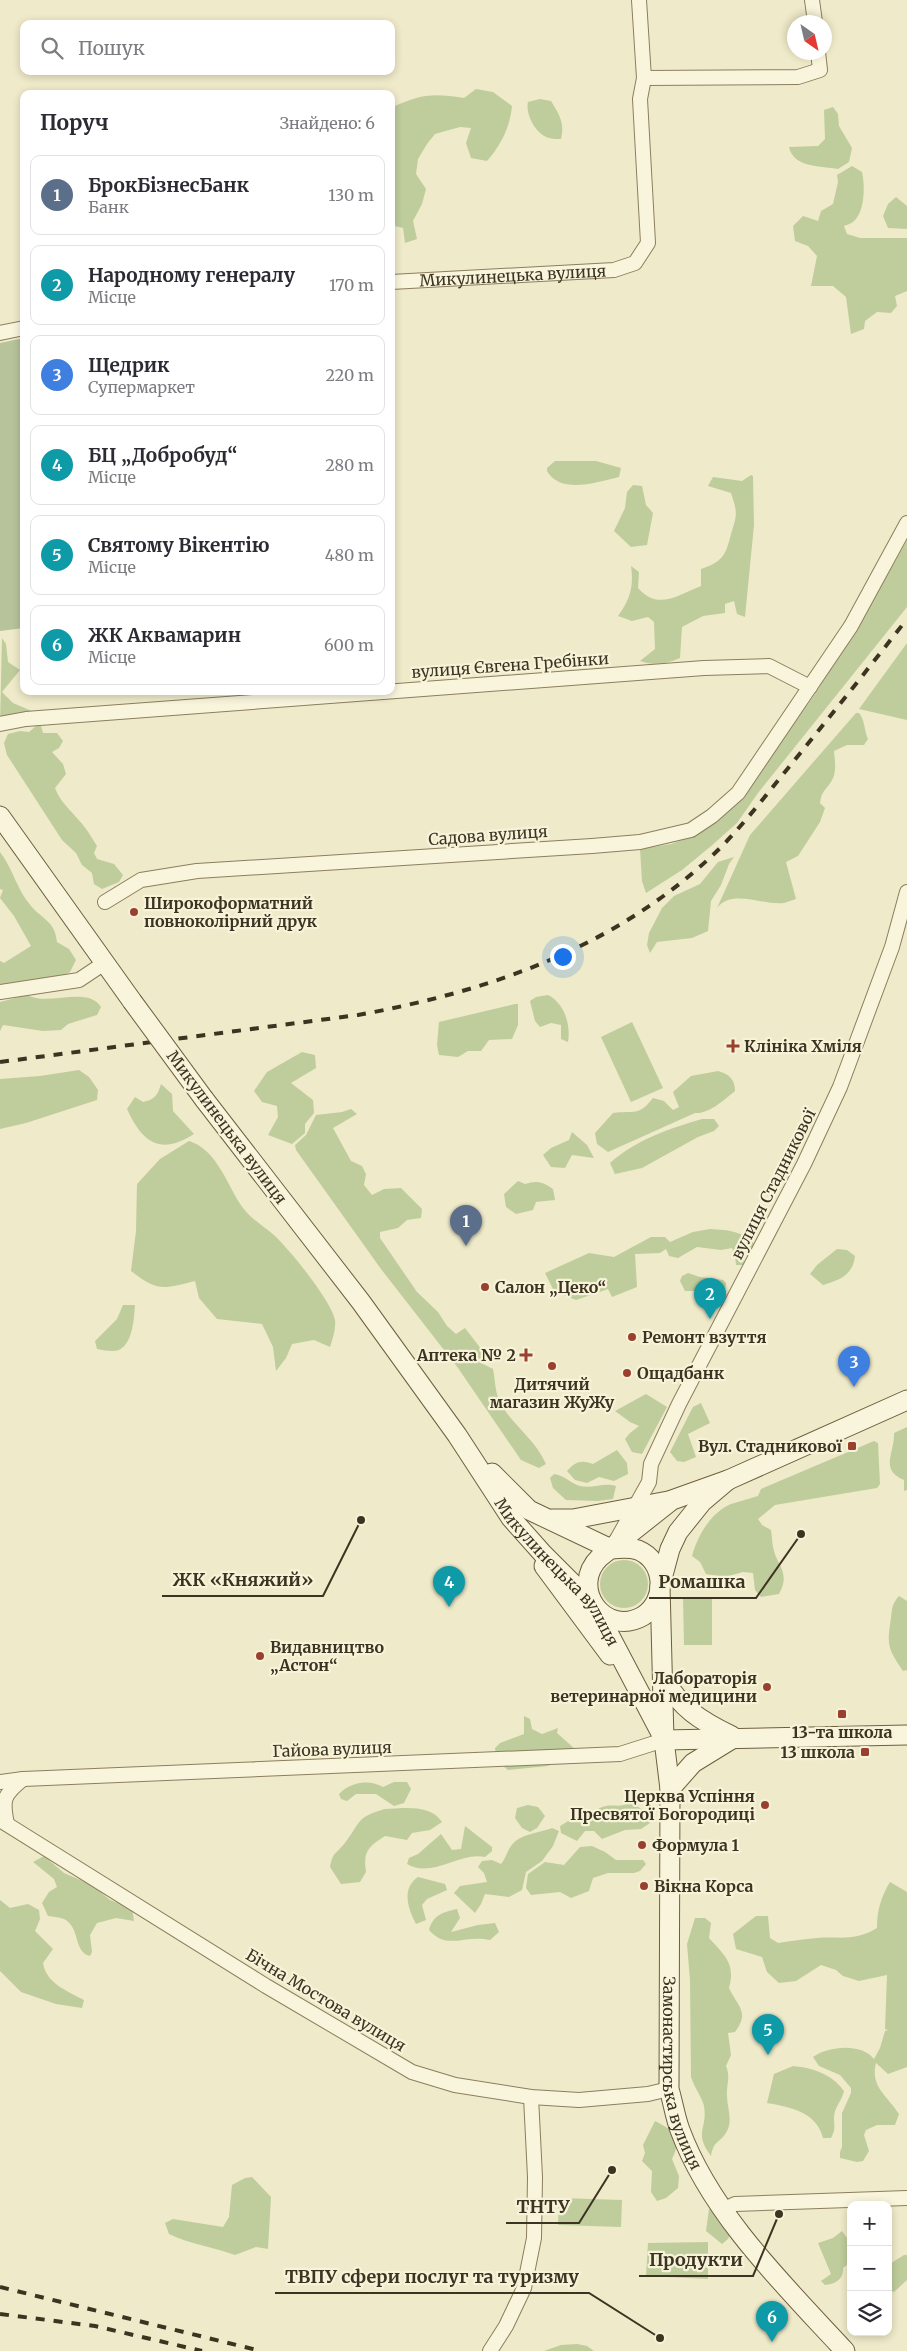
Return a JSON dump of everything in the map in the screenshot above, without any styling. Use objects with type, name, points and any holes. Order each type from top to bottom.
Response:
[{"type":"main road","name":"Микулинецька вулиця","points":[[0,816],[204,1099],[362,1302],[457,1436],[511,1518],[543,1554],[593,1604],[664,1740]]},
{"type":"main road","points":[[728,1480],[702,1502],[678,1532],[670,1549],[658,1598],[652,1608],[644,1615],[633,1620],[622,1621],[601,1613],[593,1604],[588,1588],[590,1571],[596,1561],[672,1500],[728,1480],[907,1400]]},
{"type":"main road","name":"Микулинецька вулиця","points":[[457,1436],[521,1504],[545,1520],[611,1549]]},
{"type":"main road","name":"Микулинецька вулиця","points":[[545,1520],[573,1519],[672,1500]]},
{"type":"main road","points":[[511,1518],[574,1609],[634,1682]]},
{"type":"main road","points":[[611,1549],[632,1548],[647,1556],[657,1570],[660,1586],[664,1740],[735,1737],[837,1738],[907,1735]]},
{"type":"main road","points":[[663,1678],[678,1701],[688,1711],[735,1737]]},
{"type":"main road","points":[[670,1789],[693,1763],[735,1737]]},
{"type":"main road","name":"Замонастирська вулиця","points":[[664,1740],[670,1789],[669,2089],[679,2129],[704,2179],[761,2260],[845,2351]]},
{"type":"street","points":[[639,0],[644,78],[798,77],[820,70],[819,60]]},
{"type":"street","points":[[812,0],[814,15]]},
{"type":"street","name":"Микулинецька вулиця","points":[[395,282],[614,270],[635,263],[648,243],[640,99],[644,78]]},
{"type":"street","points":[[0,333],[20,329]]},
{"type":"street","name":"Садова вулиця","points":[[104,902],[141,880],[197,871],[640,842],[691,830],[712,816],[738,793],[851,626],[907,523]]},
{"type":"street","name":"вулиця Євгена Гребінки","points":[[395,691],[704,668],[768,666],[810,687]]},
{"type":"street","name":"вулиця Євгена Гребінки","points":[[0,724],[26,719],[345,695]]},
{"type":"street","name":"вулиця Стадникової","points":[[611,1549],[649,1482],[651,1464],[679,1404],[804,1164],[847,1072],[892,948],[907,892]]},
{"type":"street","points":[[0,992],[79,980],[106,962]]},
{"type":"street","name":"Гайова вулиця","points":[[0,1782],[24,1778],[620,1754],[664,1740]]},
{"type":"street","points":[[4,1822],[3,1803],[9,1790],[24,1778]]},
{"type":"street","name":"Бічна Мостова вулиця","points":[[4,1822],[258,1981],[412,2072],[455,2085],[531,2097],[579,2100],[648,2094],[669,2089]]},
{"type":"street","points":[[490,2351],[506,2326],[524,2288],[534,2238],[535,2176],[531,2097]]},
{"type":"street","points":[[724,2209],[735,2204],[907,2198]]},
{"type":"green space","points":[[476,89],[493,92],[512,106],[504,135],[497,149],[487,161],[471,158],[466,143],[471,128],[460,127],[435,134],[418,159],[416,174],[426,189],[422,204],[413,221],[417,239],[405,243],[403,228],[395,226],[395,106],[419,97],[435,95],[464,98]]},
{"type":"green space","points":[[540,99],[551,101],[556,110],[562,123],[561,139],[552,139],[544,136],[530,118],[528,102]]},
{"type":"green space","points":[[833,107],[838,114],[839,126],[852,148],[849,162],[838,169],[809,165],[796,159],[789,147],[818,146],[825,139],[824,110]]},
{"type":"green space","points":[[852,166],[862,172],[864,184],[861,210],[853,222],[844,226],[847,234],[860,238],[907,238],[907,291],[895,296],[897,306],[891,313],[877,312],[865,321],[864,329],[851,334],[846,297],[833,286],[811,286],[817,256],[808,246],[795,241],[793,226],[803,216],[818,221],[821,211],[833,204],[838,182],[837,175]]},
{"type":"green space","points":[[896,197],[907,206],[907,229],[888,228],[883,216],[888,204]]},
{"type":"green space","points":[[20,339],[20,628],[0,631],[0,343]]},
{"type":"green space","points":[[555,461],[596,461],[621,468],[619,477],[590,484],[570,485],[561,483],[547,471],[547,468]]},
{"type":"green space","points":[[751,475],[753,476],[754,525],[745,617],[737,614],[734,601],[725,604],[725,613],[703,616],[682,627],[680,658],[660,664],[640,661],[655,649],[654,622],[648,617],[632,621],[618,616],[626,604],[630,592],[632,580],[631,566],[639,572],[638,588],[653,599],[661,600],[676,597],[701,586],[701,569],[718,561],[724,554],[736,516],[731,493],[708,486],[713,477],[742,481]]},
{"type":"green space","points":[[633,485],[642,486],[646,505],[653,513],[647,545],[631,547],[614,531],[625,508],[627,492]]},
{"type":"green space","points":[[907,540],[907,607],[758,793],[737,823],[682,870],[646,893],[642,881],[640,849],[671,844],[695,835],[743,795],[813,697],[854,633]]},
{"type":"green space","points":[[2,638],[6,644],[8,662],[20,670],[2,692],[13,703],[34,712],[0,725]]},
{"type":"green space","points":[[907,643],[907,720],[859,709]]},
{"type":"green space","points":[[856,713],[859,713],[862,719],[868,739],[864,745],[847,745],[834,751],[834,775],[822,796],[820,803],[825,808],[820,822],[798,856],[786,862],[796,899],[784,903],[776,903],[740,898],[731,899],[723,902],[717,908],[750,835]]},
{"type":"green space","points":[[36,726],[41,726],[43,733],[57,733],[63,741],[59,748],[52,752],[63,764],[66,774],[55,788],[57,794],[89,833],[97,846],[94,853],[97,859],[114,864],[123,875],[119,882],[102,889],[94,884],[92,873],[82,865],[76,853],[62,840],[7,755],[4,743],[8,734],[20,731],[29,732]]},
{"type":"green space","points":[[0,852],[26,900],[35,911],[48,921],[54,929],[57,942],[69,949],[76,960],[70,972],[61,977],[0,988],[0,961],[4,963],[31,946],[14,916],[0,898],[3,890],[0,889]]},
{"type":"green space","points":[[734,857],[711,901],[708,931],[692,938],[657,942],[650,953],[647,945],[649,933],[662,908],[674,896],[700,884],[718,862]]},
{"type":"green space","points":[[27,995],[46,999],[87,998],[95,1001],[101,1007],[97,1015],[68,1024],[61,1030],[43,1031],[3,1025],[0,1031],[0,1002]]},
{"type":"green space","points":[[548,995],[558,1003],[565,1015],[569,1035],[568,1042],[561,1039],[561,1025],[551,1023],[540,1027],[535,1021],[530,1001],[536,997]]},
{"type":"green space","points":[[518,1004],[518,1025],[512,1039],[489,1040],[481,1051],[468,1051],[458,1057],[439,1055],[437,1045],[439,1022]]},
{"type":"green space","points":[[632,1022],[663,1088],[631,1102],[601,1037]]},
{"type":"green space","points":[[302,1052],[315,1055],[316,1068],[291,1083],[313,1100],[314,1113],[305,1124],[305,1133],[292,1144],[268,1135],[278,1117],[277,1106],[262,1102],[254,1091],[267,1072]]},
{"type":"green space","points":[[79,1070],[89,1077],[98,1090],[97,1100],[26,1123],[0,1129],[0,1079],[40,1076]]},
{"type":"green space","points":[[718,1071],[731,1078],[735,1091],[716,1106],[700,1113],[695,1113],[608,1152],[597,1144],[595,1133],[613,1113],[636,1112],[644,1108],[653,1098],[664,1101],[673,1110],[679,1107],[673,1092],[691,1076]]},
{"type":"green space","points":[[161,1084],[172,1094],[173,1111],[194,1134],[182,1141],[171,1144],[153,1142],[146,1137],[139,1130],[127,1109],[135,1097],[143,1102],[153,1098]]},
{"type":"green space","points":[[351,1109],[357,1114],[333,1128],[351,1161],[362,1166],[366,1174],[364,1185],[372,1195],[384,1189],[401,1188],[422,1209],[421,1218],[407,1220],[398,1228],[380,1232],[380,1238],[417,1292],[438,1312],[447,1326],[456,1334],[465,1328],[485,1354],[477,1361],[493,1369],[499,1400],[504,1409],[535,1446],[546,1464],[539,1468],[521,1460],[458,1368],[381,1269],[296,1150],[295,1145],[306,1135],[316,1115]]},
{"type":"green space","points":[[702,1119],[714,1119],[719,1126],[714,1131],[698,1137],[642,1168],[615,1174],[610,1163],[642,1141]]},
{"type":"green space","points":[[572,1132],[587,1145],[594,1158],[572,1155],[565,1168],[551,1167],[543,1155],[551,1148],[569,1140]]},
{"type":"green space","points":[[189,1141],[199,1146],[215,1160],[243,1208],[282,1243],[319,1289],[335,1320],[335,1330],[330,1347],[314,1340],[292,1344],[286,1358],[276,1371],[273,1347],[262,1324],[217,1319],[199,1298],[195,1281],[161,1287],[148,1283],[131,1271],[136,1231],[137,1184],[160,1159]]},
{"type":"green space","points":[[518,1181],[525,1184],[540,1182],[546,1185],[553,1189],[555,1200],[536,1202],[533,1210],[516,1214],[506,1207],[504,1194]]},
{"type":"green space","points":[[710,1229],[741,1234],[756,1246],[754,1249],[746,1250],[743,1265],[736,1265],[732,1248],[721,1250],[697,1247],[678,1258],[669,1256],[666,1249],[660,1253],[635,1254],[637,1287],[612,1297],[608,1289],[576,1300],[554,1291],[545,1273],[589,1253],[614,1257],[651,1237],[665,1237],[670,1242],[693,1232]]},
{"type":"green space","points":[[837,1249],[847,1250],[855,1256],[852,1268],[845,1276],[823,1285],[810,1274],[817,1265]]},
{"type":"green space","points":[[688,1273],[700,1277],[723,1280],[726,1283],[725,1292],[718,1298],[710,1297],[704,1291],[685,1291],[680,1281],[682,1276]]},
{"type":"green space","points":[[123,1305],[135,1305],[133,1326],[128,1340],[119,1350],[97,1349],[95,1341],[117,1319]]},
{"type":"green space","points":[[646,1394],[667,1407],[642,1454],[632,1452],[625,1439],[639,1426],[615,1411]]},
{"type":"green space","points":[[701,1403],[710,1423],[688,1434],[696,1457],[684,1462],[677,1461],[670,1452],[693,1407]]},
{"type":"green space","points":[[907,1427],[907,1490],[904,1491],[904,1480],[896,1476],[892,1471],[890,1460],[894,1433]]},
{"type":"green space","points":[[874,1441],[878,1443],[880,1484],[877,1488],[775,1505],[758,1519],[762,1525],[771,1530],[775,1554],[784,1580],[779,1594],[761,1597],[755,1590],[753,1573],[743,1572],[725,1577],[706,1574],[700,1562],[692,1556],[701,1533],[711,1519],[724,1508],[758,1496],[761,1489]]},
{"type":"green space","points":[[617,1450],[627,1463],[628,1474],[614,1481],[599,1477],[587,1483],[575,1480],[567,1471],[579,1462],[593,1464]]},
{"type":"green space","points":[[554,1474],[580,1486],[616,1486],[613,1499],[598,1501],[566,1500],[553,1488],[550,1478]]},
{"type":"green space","points":[[619,1560],[629,1560],[641,1567],[648,1579],[648,1589],[641,1601],[629,1608],[619,1608],[611,1604],[604,1597],[600,1589],[600,1579],[604,1571],[611,1564]]},
{"type":"green space","points":[[899,1596],[907,1601],[907,1670],[903,1671],[891,1651],[889,1640],[892,1609]]},
{"type":"green space","points":[[683,1598],[712,1598],[712,1645],[684,1645]]},
{"type":"green space","points":[[524,1716],[530,1719],[532,1729],[542,1734],[558,1728],[557,1733],[576,1750],[548,1766],[508,1770],[497,1761],[495,1748],[500,1743],[524,1734]]},
{"type":"green space","points":[[394,1782],[407,1782],[411,1789],[404,1803],[394,1806],[376,1794],[356,1794],[347,1801],[341,1799],[339,1794],[354,1784],[371,1783],[383,1787]]},
{"type":"green space","points":[[631,1802],[644,1811],[650,1823],[641,1829],[625,1830],[602,1839],[594,1831],[585,1831],[577,1841],[561,1833],[560,1826],[575,1817],[579,1810],[592,1813],[603,1807],[621,1806]]},
{"type":"green space","points":[[528,1805],[538,1807],[545,1816],[537,1828],[530,1832],[522,1828],[515,1818],[517,1808]]},
{"type":"green space","points":[[416,1808],[431,1812],[442,1822],[430,1830],[412,1833],[407,1840],[385,1836],[374,1843],[368,1850],[365,1859],[366,1872],[360,1882],[341,1884],[330,1867],[333,1856],[363,1818],[385,1809]]},
{"type":"green space","points":[[465,1826],[492,1847],[492,1851],[485,1857],[475,1856],[426,1868],[417,1868],[407,1864],[409,1858],[418,1854],[441,1834],[452,1850],[461,1849]]},
{"type":"green space","points":[[552,1828],[559,1831],[553,1846],[542,1861],[526,1872],[522,1890],[509,1897],[485,1894],[475,1913],[454,1893],[460,1886],[487,1882],[484,1873],[478,1867],[482,1861],[492,1860],[501,1864],[508,1850],[519,1839]]},
{"type":"green space","points":[[592,1846],[616,1860],[643,1860],[646,1864],[640,1871],[634,1873],[608,1873],[593,1878],[589,1891],[571,1898],[560,1892],[531,1895],[526,1888],[528,1874],[545,1862],[564,1865],[580,1847]]},
{"type":"green space","points":[[44,1856],[64,1873],[92,1885],[110,1900],[132,1908],[134,1921],[116,1918],[97,1923],[90,1935],[92,1952],[90,1956],[85,1954],[81,1950],[73,1928],[69,1923],[62,1918],[48,1916],[42,1903],[49,1892],[57,1887],[54,1879],[33,1862]]},
{"type":"green space","points":[[418,1877],[445,1884],[447,1890],[427,1899],[422,1905],[426,1920],[416,1924],[409,1905],[408,1893],[409,1887]]},
{"type":"green space","points":[[890,1882],[907,1892],[907,2067],[888,2074],[876,2063],[875,2078],[877,2085],[899,2114],[895,2125],[877,2125],[866,2130],[864,2135],[869,2151],[863,2161],[857,2162],[840,2158],[842,2147],[842,2113],[851,2093],[851,2088],[840,2075],[819,2066],[813,2057],[827,2050],[853,2048],[861,2050],[874,2059],[880,2048],[885,2031],[888,2030],[885,2029],[887,1975],[859,1981],[843,1976],[836,1970],[821,1965],[796,1981],[779,1983],[767,1972],[762,1957],[736,1949],[733,1934],[756,1916],[768,1916],[770,1938],[778,1943],[812,1938],[854,1937],[861,1935],[877,1928],[880,1904]]},
{"type":"green space","points":[[0,1900],[10,1908],[28,1904],[39,1910],[40,1919],[35,1931],[53,1949],[43,1963],[45,1970],[58,1986],[84,2000],[82,2008],[56,2004],[21,1992],[0,1971]]},
{"type":"green space","points":[[457,1909],[460,1918],[451,1932],[495,1923],[499,1932],[490,1940],[450,1941],[443,1940],[429,1930],[433,1921],[439,1915]]},
{"type":"green space","points":[[695,1918],[705,1918],[711,1923],[709,1938],[730,1966],[731,1979],[729,1988],[742,2014],[742,2019],[735,2032],[728,2033],[731,2055],[726,2066],[728,2074],[729,2127],[725,2135],[714,2147],[711,2156],[702,2136],[705,2114],[704,2106],[691,2077],[690,1980],[687,1944]]},
{"type":"green space","points":[[793,2066],[808,2068],[828,2076],[844,2091],[835,2111],[834,2130],[831,2138],[823,2138],[815,2122],[801,2112],[785,2106],[767,2103],[774,2074]]},
{"type":"green space","points":[[655,2121],[672,2131],[675,2135],[677,2145],[672,2159],[679,2176],[678,2188],[666,2198],[657,2201],[651,2192],[652,2171],[642,2161],[645,2153],[643,2145]]},
{"type":"green space","points":[[252,2177],[271,2197],[268,2249],[256,2247],[235,2255],[169,2234],[165,2223],[173,2219],[223,2227],[229,2217],[232,2185],[245,2178]]},
{"type":"green space","points":[[559,2198],[622,2200],[621,2227],[558,2225]]},
{"type":"green space","points":[[715,2208],[731,2233],[722,2244],[706,2231],[709,2209]]},
{"type":"green space","points":[[842,2231],[847,2238],[847,2265],[843,2268],[842,2275],[838,2280],[825,2285],[821,2281],[831,2274],[818,2243],[833,2238]]},
{"type":"green space","points":[[708,2242],[708,2279],[646,2276],[648,2243]]},
{"type":"green space","points":[[907,2255],[907,2280],[894,2292],[892,2291],[892,2262]]},
{"type":"green space","points":[[577,2344],[587,2346],[594,2351],[544,2351],[561,2345]]},
{"type":"railway","points":[[0,1062],[358,1015],[407,1005],[503,978],[548,961],[593,940],[636,915],[676,886],[725,843],[834,712],[907,619]]},
{"type":"railway","points":[[0,2287],[261,2351]]},
{"type":"railway","points":[[0,2314],[95,2326],[202,2351]]},
{"type":"place","name":"Широкоформатний повноколірний друк","points":[[134,912]]},
{"type":"place","name":"Клініка Хміля","points":[[733,1046]]},
{"type":"place","name":"БрокБізнесБанк","points":[[466,1246]]},
{"type":"place","name":"Салон „Цеко“","points":[[485,1287]]},
{"type":"place","name":"Народному генералу","points":[[710,1319]]},
{"type":"place","name":"Ремонт взуття","points":[[632,1337]]},
{"type":"place","name":"Аптека № 2","points":[[526,1355]]},
{"type":"place","name":"Дитячий магазин ЖуЖу","points":[[552,1366]]},
{"type":"place","name":"Ощадбанк","points":[[627,1373]]},
{"type":"place","name":"Щедрик","points":[[854,1387]]},
{"type":"place","name":"Вул. Стадникової","points":[[852,1446]]},
{"type":"place","name":"ЖК «Княжий»","points":[[361,1520]]},
{"type":"place","name":"Ромашка","points":[[801,1534]]},
{"type":"place","name":"БЦ „Добробуд“","points":[[449,1607]]},
{"type":"place","name":"Видавництво „Астон“","points":[[260,1656]]},
{"type":"place","name":"Лабораторія ветеринарної медицини","points":[[767,1687]]},
{"type":"place","name":"13-та школа","points":[[842,1714]]},
{"type":"place","name":"13 школа","points":[[865,1752]]},
{"type":"place","name":"Церква Успіння Пресвятої Богородиці","points":[[765,1805]]},
{"type":"place","name":"Формула 1","points":[[642,1845]]},
{"type":"place","name":"Вікна Корса","points":[[644,1886]]},
{"type":"place","name":"Святому Вікентію","points":[[768,2055]]},
{"type":"place","name":"ТНТУ","points":[[612,2170]]},
{"type":"place","name":"Продукти","points":[[779,2214]]},
{"type":"place","name":"ТВПУ сфери послуг та туризму","points":[[660,2338]]},
{"type":"place","name":"ЖК Аквамарин","points":[[772,2342]]}]
